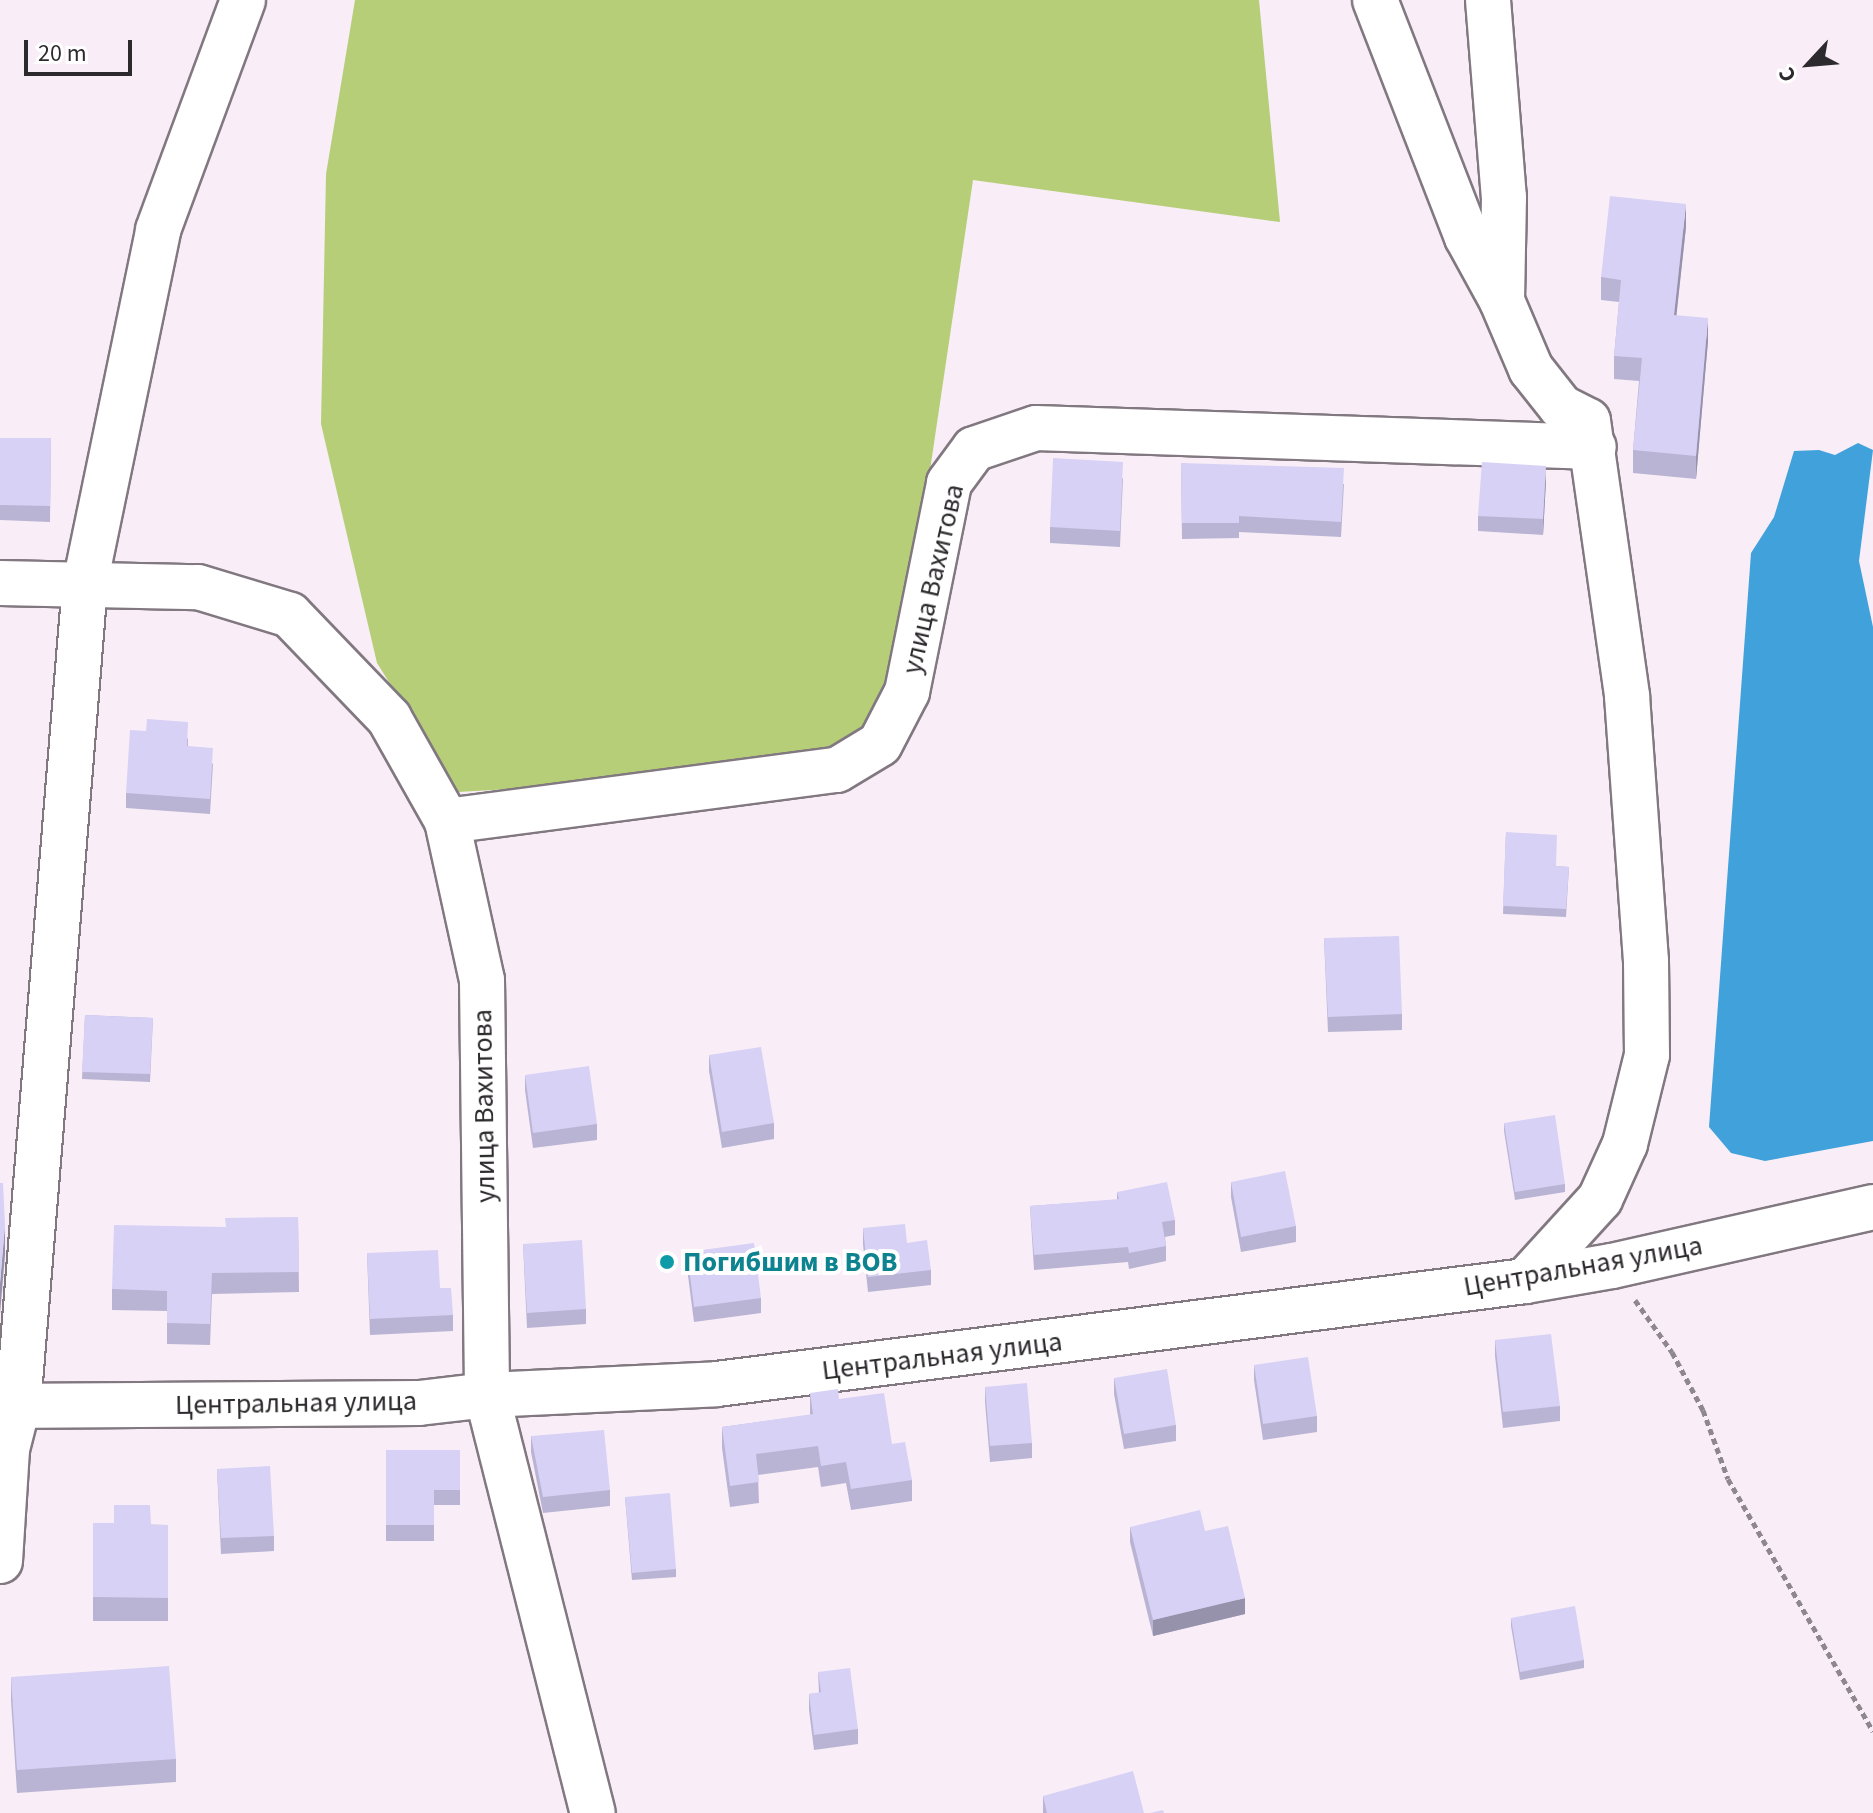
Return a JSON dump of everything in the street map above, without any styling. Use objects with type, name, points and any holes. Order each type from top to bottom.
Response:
[{"type":"street","points":[[0,1561],[9,1406],[85,584],[158,230],[243,0]]},
{"type":"street","points":[[1375,0],[1467,237],[1502,301],[1531,369],[1561,407],[1588,421],[1627,696],[1646,961],[1647,1055],[1625,1144],[1600,1199],[1525,1281]]},
{"type":"street","points":[[1488,0],[1504,197],[1502,301]]},
{"type":"street","name":"улица Вахитова","points":[[447,821],[837,770],[880,744],[907,692],[949,483],[974,449],[1036,428],[1594,447]]},
{"type":"street","name":"улица Вахитова","points":[[0,583],[198,587],[290,615],[389,718],[447,821],[482,980],[487,1395],[593,1813]]},
{"type":"street","points":[[1600,1199],[1612,1266]]},
{"type":"street","name":"Центральная улица","points":[[9,1406],[419,1403],[487,1395],[717,1384],[1525,1281],[1612,1266],[1873,1207]]},
{"type":"path","points":[[1612,1266],[1672,1352],[1703,1410],[1728,1479],[1873,1731]]},
{"type":"green space","points":[[355,0],[1259,0],[1280,222],[973,180],[900,673],[890,707],[832,757],[653,781],[458,792],[377,663],[321,424],[326,174]]},
{"type":"water","points":[[1858,443],[1873,450],[1859,561],[1873,627],[1873,1141],[1765,1161],[1731,1153],[1709,1127],[1751,553],[1774,517],[1794,451],[1819,450],[1835,455]]},
{"type":"building","points":[[1610,196],[1686,204],[1674,315],[1708,318],[1696,456],[1633,450],[1642,358],[1614,356],[1621,280],[1601,277]]},
{"type":"building","points":[[0,438],[51,438],[50,506],[0,505]]},
{"type":"building","points":[[1053,458],[1123,462],[1120,531],[1050,527]]},
{"type":"building","points":[[1482,462],[1546,466],[1543,519],[1478,516]]},
{"type":"building","points":[[1181,463],[1344,468],[1341,522],[1239,516],[1239,523],[1182,523]]},
{"type":"building","points":[[147,719],[188,722],[187,746],[213,748],[210,799],[126,793],[130,730],[146,731]]},
{"type":"building","points":[[1506,832],[1557,835],[1556,866],[1569,867],[1566,909],[1503,906]]},
{"type":"building","points":[[1399,936],[1402,1014],[1328,1017],[1324,938]]},
{"type":"building","points":[[85,1015],[153,1018],[150,1074],[82,1072]]},
{"type":"building","points":[[761,1047],[774,1123],[722,1132],[709,1055]]},
{"type":"building","points":[[589,1066],[597,1124],[533,1133],[525,1075]]},
{"type":"building","points":[[1555,1115],[1565,1184],[1515,1192],[1504,1123]]},
{"type":"building","points":[[1285,1171],[1296,1226],[1241,1237],[1231,1182]]},
{"type":"building","points":[[1167,1182],[1175,1220],[1162,1222],[1166,1246],[1129,1253],[1128,1247],[1034,1255],[1030,1206],[1119,1199],[1117,1192]]},
{"type":"building","points":[[0,1183],[3,1183],[5,1225],[0,1283]]},
{"type":"building","points":[[298,1217],[299,1272],[212,1273],[210,1324],[167,1323],[167,1291],[112,1289],[114,1225],[226,1227],[225,1218]]},
{"type":"building","points":[[905,1224],[907,1243],[927,1240],[931,1270],[868,1277],[863,1228]]},
{"type":"building","points":[[582,1240],[586,1309],[527,1313],[523,1244]]},
{"type":"building","points":[[754,1243],[761,1298],[694,1307],[687,1252]]},
{"type":"building","points":[[438,1250],[440,1288],[451,1288],[453,1315],[370,1319],[367,1253]]},
{"type":"building","points":[[1551,1334],[1560,1406],[1503,1412],[1495,1340]]},
{"type":"building","points":[[1308,1357],[1317,1416],[1263,1424],[1254,1365]]},
{"type":"building","points":[[1167,1369],[1176,1425],[1124,1434],[1114,1378]]},
{"type":"building","points":[[1027,1383],[1032,1443],[990,1446],[985,1387]]},
{"type":"building","points":[[838,1389],[839,1399],[884,1393],[892,1444],[905,1442],[912,1480],[851,1489],[846,1462],[821,1466],[818,1446],[756,1454],[759,1482],[730,1486],[722,1427],[813,1414],[810,1393]]},
{"type":"building","points":[[604,1430],[610,1490],[543,1497],[531,1436]]},
{"type":"building","points":[[386,1450],[460,1450],[460,1490],[434,1490],[434,1525],[386,1525]]},
{"type":"building","points":[[270,1466],[274,1536],[221,1538],[217,1469]]},
{"type":"building","points":[[670,1493],[676,1569],[632,1573],[625,1497]]},
{"type":"building","points":[[114,1505],[150,1505],[151,1525],[168,1525],[168,1598],[93,1597],[93,1523],[114,1523]]},
{"type":"building","points":[[1200,1510],[1205,1531],[1228,1526],[1245,1598],[1153,1620],[1130,1527]]},
{"type":"building","points":[[1575,1606],[1584,1660],[1520,1672],[1511,1618]]},
{"type":"building","points":[[169,1666],[176,1759],[17,1770],[11,1677]]},
{"type":"building","points":[[850,1668],[858,1729],[814,1735],[809,1694],[821,1692],[818,1672]]},
{"type":"building","points":[[1133,1771],[1144,1813],[1047,1813],[1043,1796]]},
{"type":"place","name":"Погибшим в ВОВ","points":[[667,1262]]}]
